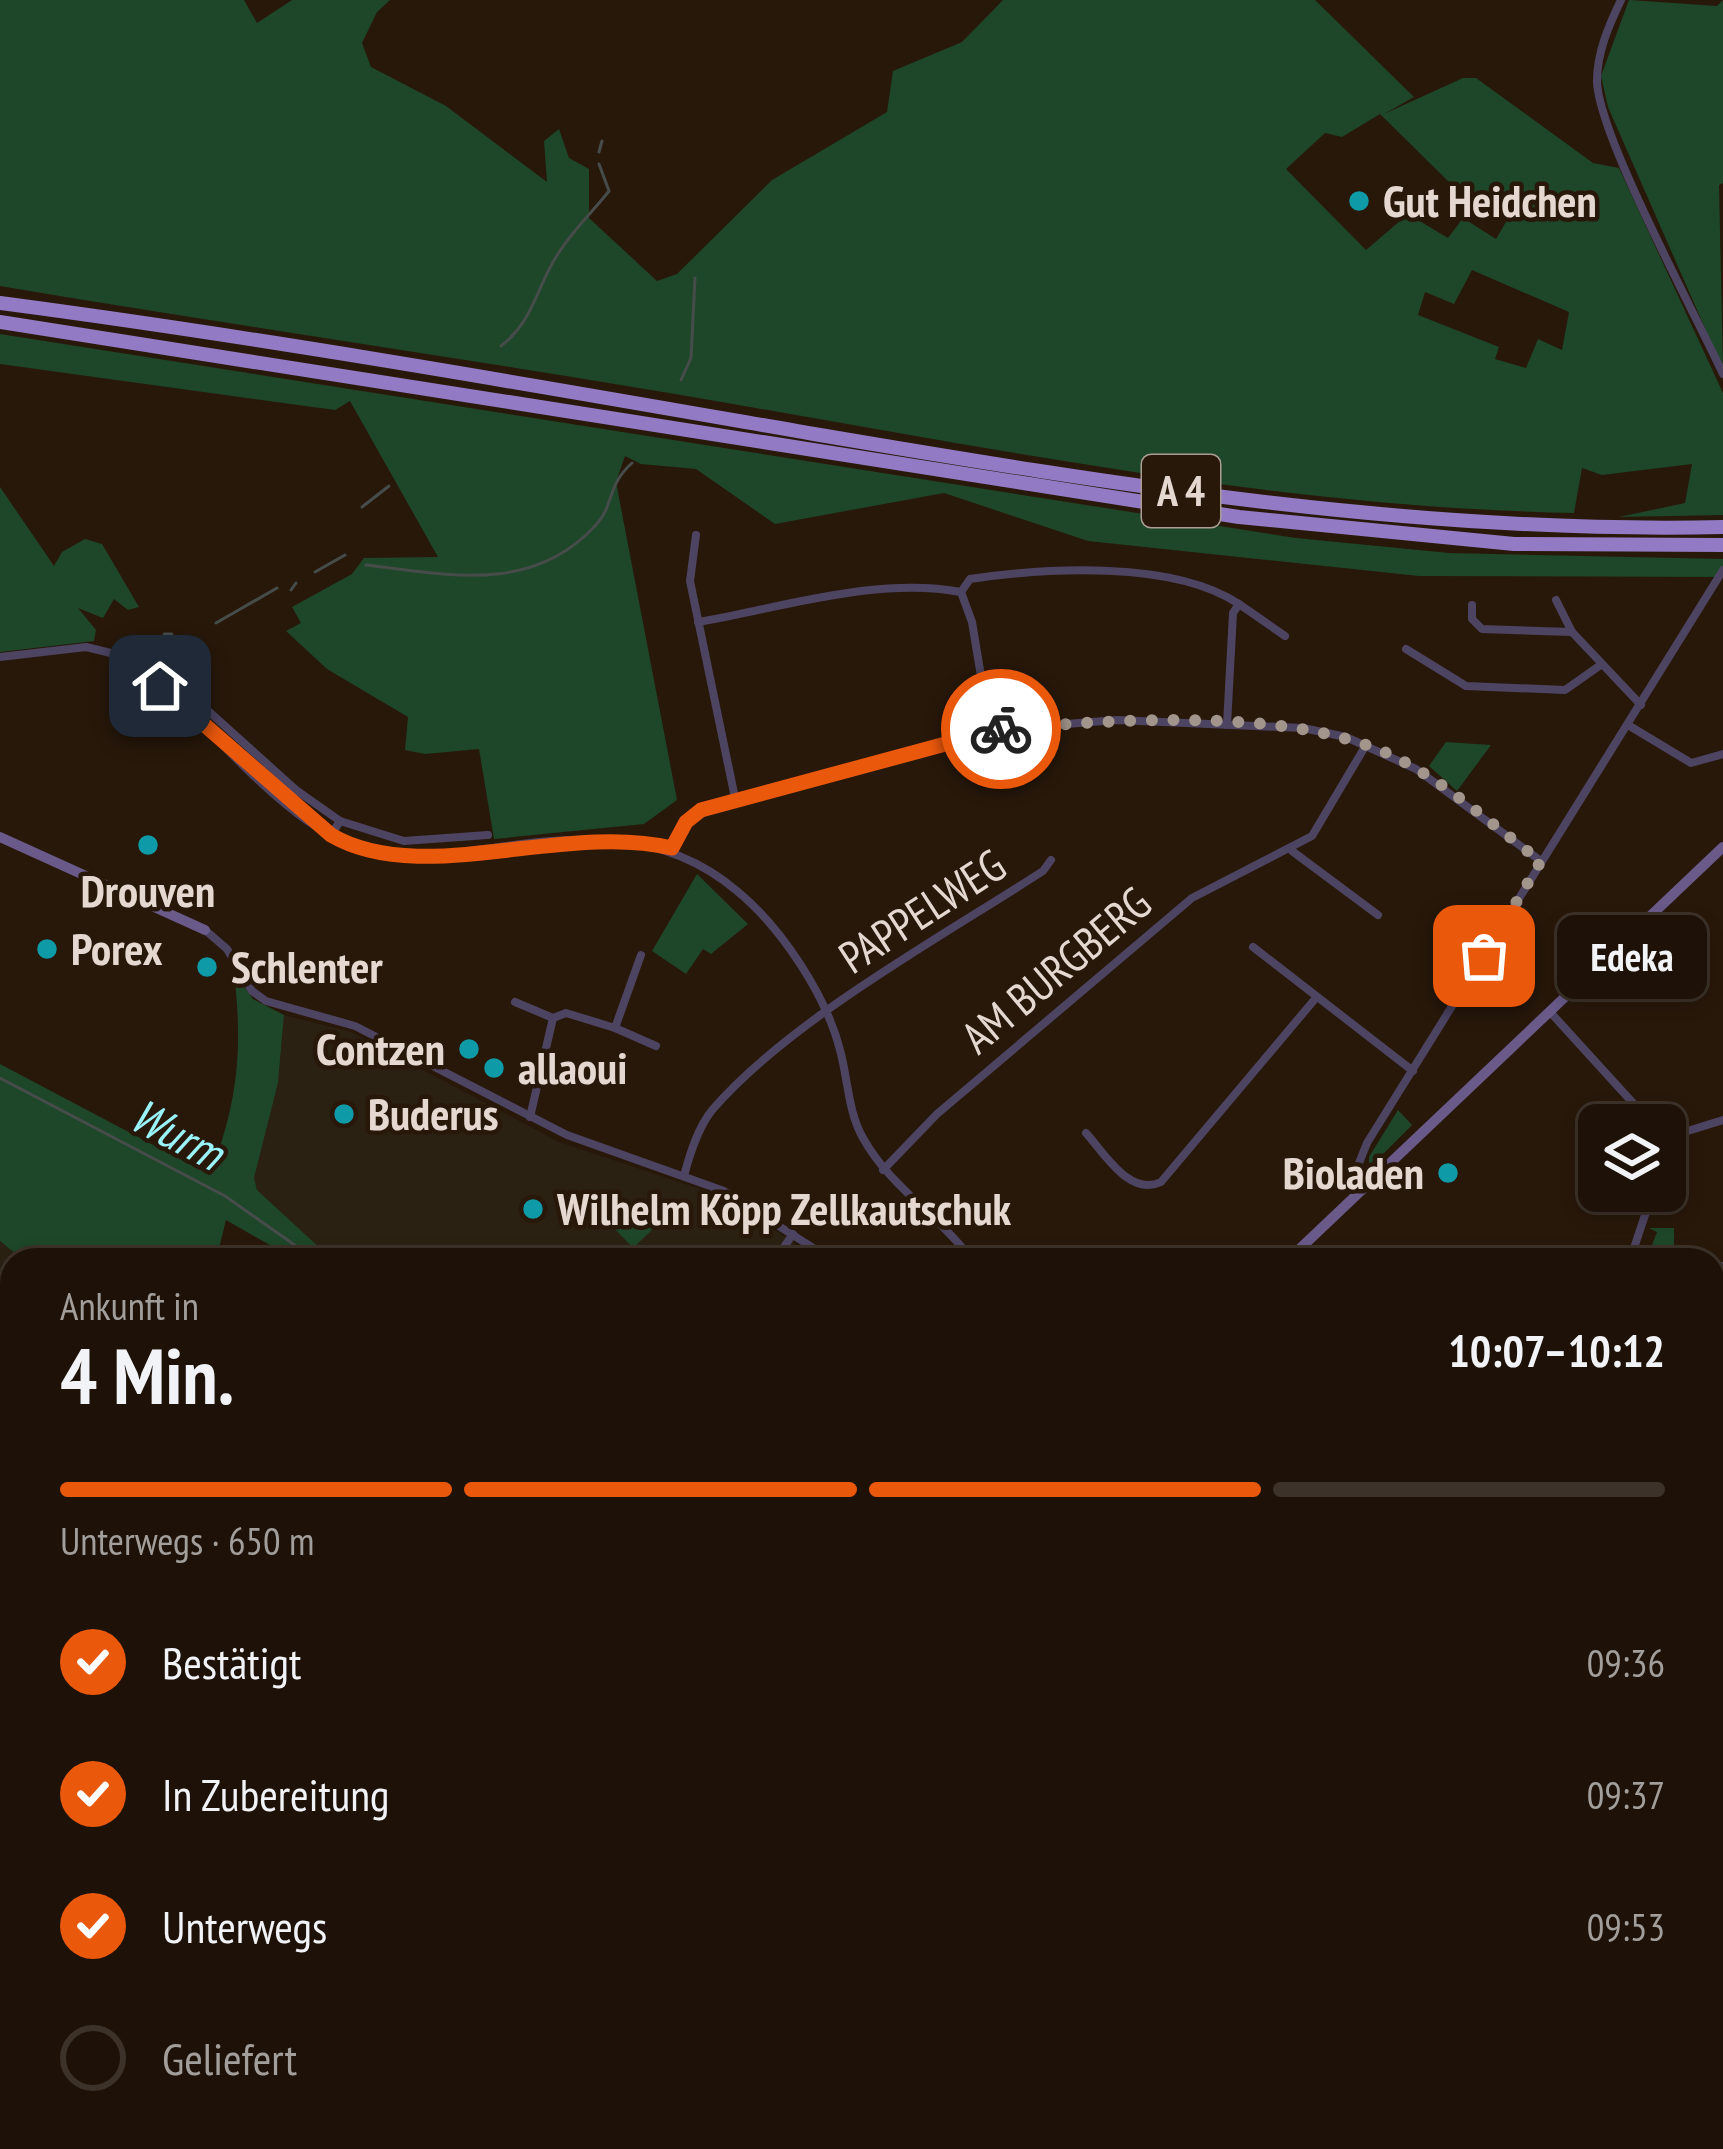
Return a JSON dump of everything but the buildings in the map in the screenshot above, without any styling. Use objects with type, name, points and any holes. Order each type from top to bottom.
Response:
[{"type":"highway","name":"A 4","points":[[0,303],[616,399],[1043,473],[1380,516],[1513,526],[1718,527]]},
{"type":"highway","name":"A 4","points":[[0,322],[1239,517],[1514,544],[1723,545]]},
{"type":"main road","points":[[0,837],[205,930]]},
{"type":"main road","points":[[1301,1248],[1723,847]]},
{"type":"street","points":[[1621,0],[1606,32],[1597,82],[1611,132],[1723,374]]},
{"type":"street","points":[[696,535],[689,559],[698,622],[735,798]]},
{"type":"street","points":[[1367,1186],[1358,1173],[1358,1161],[1723,570]]},
{"type":"street","points":[[961,592],[970,579],[1085,571],[1213,589],[1285,636]]},
{"type":"street","points":[[698,622],[931,586],[961,592]]},
{"type":"street","points":[[961,592],[972,622],[990,730]]},
{"type":"street","points":[[1556,600],[1572,632],[1641,705]]},
{"type":"street","points":[[1227,725],[1233,613],[1239,604]]},
{"type":"street","points":[[1472,605],[1472,619],[1482,629],[1572,632]]},
{"type":"street","points":[[0,657],[100,649],[125,658],[331,835],[355,847],[407,859],[613,840],[672,848],[696,859],[760,913],[826,1014],[839,1046],[857,1127],[883,1170],[933,1212],[962,1248]]},
{"type":"street","points":[[1406,649],[1466,686],[1565,690],[1602,664]]},
{"type":"street","points":[[160,686],[176,682],[296,790],[340,820],[404,841],[488,835]]},
{"type":"street","points":[[672,848],[686,822],[735,798],[990,730],[1118,720],[1323,731],[1366,745],[1416,769],[1541,861]]},
{"type":"street","points":[[1628,725],[1691,763],[1723,754]]},
{"type":"street","name":"AM BURGBERG","points":[[883,1170],[937,1114],[1192,898],[1292,851],[1326,820],[1366,745]]},
{"type":"street","points":[[331,835],[340,820]]},
{"type":"street","points":[[1292,851],[1378,915]]},
{"type":"street","name":"PAPPELWEG","points":[[684,1176],[711,1111],[826,1014],[1043,871],[1051,860]]},
{"type":"street","points":[[205,930],[227,949],[253,991],[266,1001],[355,1026],[530,1118],[724,1191],[814,1248]]},
{"type":"street","points":[[1253,947],[1413,1071]]},
{"type":"street","points":[[615,1028],[641,956]]},
{"type":"street","points":[[1086,1133],[1134,1184],[1150,1187],[1160,1182],[1315,999]]},
{"type":"street","points":[[514,1003],[553,1018],[566,1013],[656,1046]]},
{"type":"street","points":[[1550,1013],[1634,1104]]},
{"type":"street","points":[[530,1118],[553,1018]]},
{"type":"street","points":[[1686,1131],[1723,1120]]},
{"type":"street","points":[[1634,1248],[1646,1212]]},
{"type":"street","points":[[783,1248],[793,1234]]},
{"type":"shaded area","points":[[284,1015],[351,1032],[559,1142],[721,1196],[802,1248],[320,1248],[257,1190],[254,1178],[278,1083]]},
{"type":"green space","points":[[0,0],[244,0],[257,23],[292,0],[390,0],[377,12],[362,43],[371,67],[446,106],[547,182],[544,141],[559,129],[569,158],[589,169],[589,218],[657,281],[677,274],[772,180],[887,112],[893,71],[962,42],[1003,0],[1315,0],[1414,97],[1384,114],[1463,78],[1476,78],[1593,163],[1619,168],[1723,393],[1723,515],[1619,517],[1685,503],[1692,464],[1602,475],[1582,468],[1574,513],[1360,500],[1043,458],[0,286]],"holes":[[[1380,114],[1448,181],[1513,210],[1496,239],[1463,218],[1448,238],[1408,214],[1366,250],[1286,169],[1325,133],[1342,137]],[[1472,270],[1569,312],[1562,350],[1538,339],[1526,368],[1495,359],[1499,347],[1418,315],[1425,292],[1454,304]]]},
{"type":"green space","points":[[1629,0],[1717,6],[1723,0],[1723,183],[1719,185],[1723,369],[1608,107],[1601,76]]},
{"type":"green space","points":[[0,334],[1296,538],[1449,553],[1723,559],[1723,577],[1419,576],[1088,541],[944,493],[775,524],[696,469],[641,464],[625,456],[616,482],[677,800],[644,824],[494,839],[479,749],[425,754],[405,750],[408,717],[327,669],[286,631],[301,623],[292,607],[352,574],[364,558],[438,557],[350,401],[335,410],[0,364]]},
{"type":"green space","points":[[0,487],[54,566],[62,552],[85,539],[102,544],[139,607],[128,610],[114,599],[103,618],[78,608],[96,630],[94,641],[0,652]]},
{"type":"green space","points":[[1446,742],[1491,745],[1457,791],[1429,766]]},
{"type":"green space","points":[[697,874],[748,924],[711,954],[703,949],[686,974],[652,951]]},
{"type":"green space","points":[[234,973],[253,999],[284,1015],[278,1083],[254,1178],[257,1190],[320,1248],[275,1248],[226,1220],[219,1248],[8,1248],[0,1241],[0,1064],[210,1175],[236,1076]]},
{"type":"green space","points":[[1398,1110],[1412,1125],[1369,1168],[1369,1157]]},
{"type":"green space","points":[[635,1203],[657,1225],[633,1248],[612,1226]]},
{"type":"green space","points":[[1649,1228],[1674,1228],[1674,1248],[1651,1248],[1657,1232]]},
{"type":"waterway","points":[[599,152],[602,141]]},
{"type":"waterway","points":[[501,346],[527,316],[562,247],[609,191],[599,164]]},
{"type":"waterway","points":[[681,380],[691,358],[695,278]]},
{"type":"waterway","points":[[366,565],[488,575],[544,562],[595,526],[632,463]]},
{"type":"waterway","points":[[362,507],[389,486]]},
{"type":"waterway","points":[[315,572],[345,555]]},
{"type":"waterway","points":[[291,590],[296,583]]},
{"type":"waterway","points":[[216,623],[277,588]]},
{"type":"waterway","points":[[164,634],[172,634]]},
{"type":"waterway","name":"Wurm","points":[[0,1078],[225,1196],[299,1248]]},
{"type":"way so far","points":[[1001,729],[1118,720],[1303,728],[1346,737],[1393,756],[1541,861],[1484,956]]},
{"type":"place","name":"Gut Heidchen","points":[[1359,201]]},
{"type":"place","name":"Drouven","points":[[148,845]]},
{"type":"place","name":"Porex","points":[[47,949]]},
{"type":"place","name":"Edeka","points":[[1484,956]]},
{"type":"place","name":"Schlenter","points":[[207,967]]},
{"type":"place","name":"Contzen","points":[[469,1049]]},
{"type":"place","name":"allaoui","points":[[494,1068]]},
{"type":"place","name":"Buderus","points":[[344,1114]]},
{"type":"place","name":"Bioladen","points":[[1448,1173]]},
{"type":"place","name":"Wilhelm Köpp Zellkautschuk","points":[[533,1209]]},
{"type":"route","points":[[160,686],[310,821],[355,847],[407,859],[517,845],[613,840],[672,848],[686,822],[701,810],[1001,729]]}]
